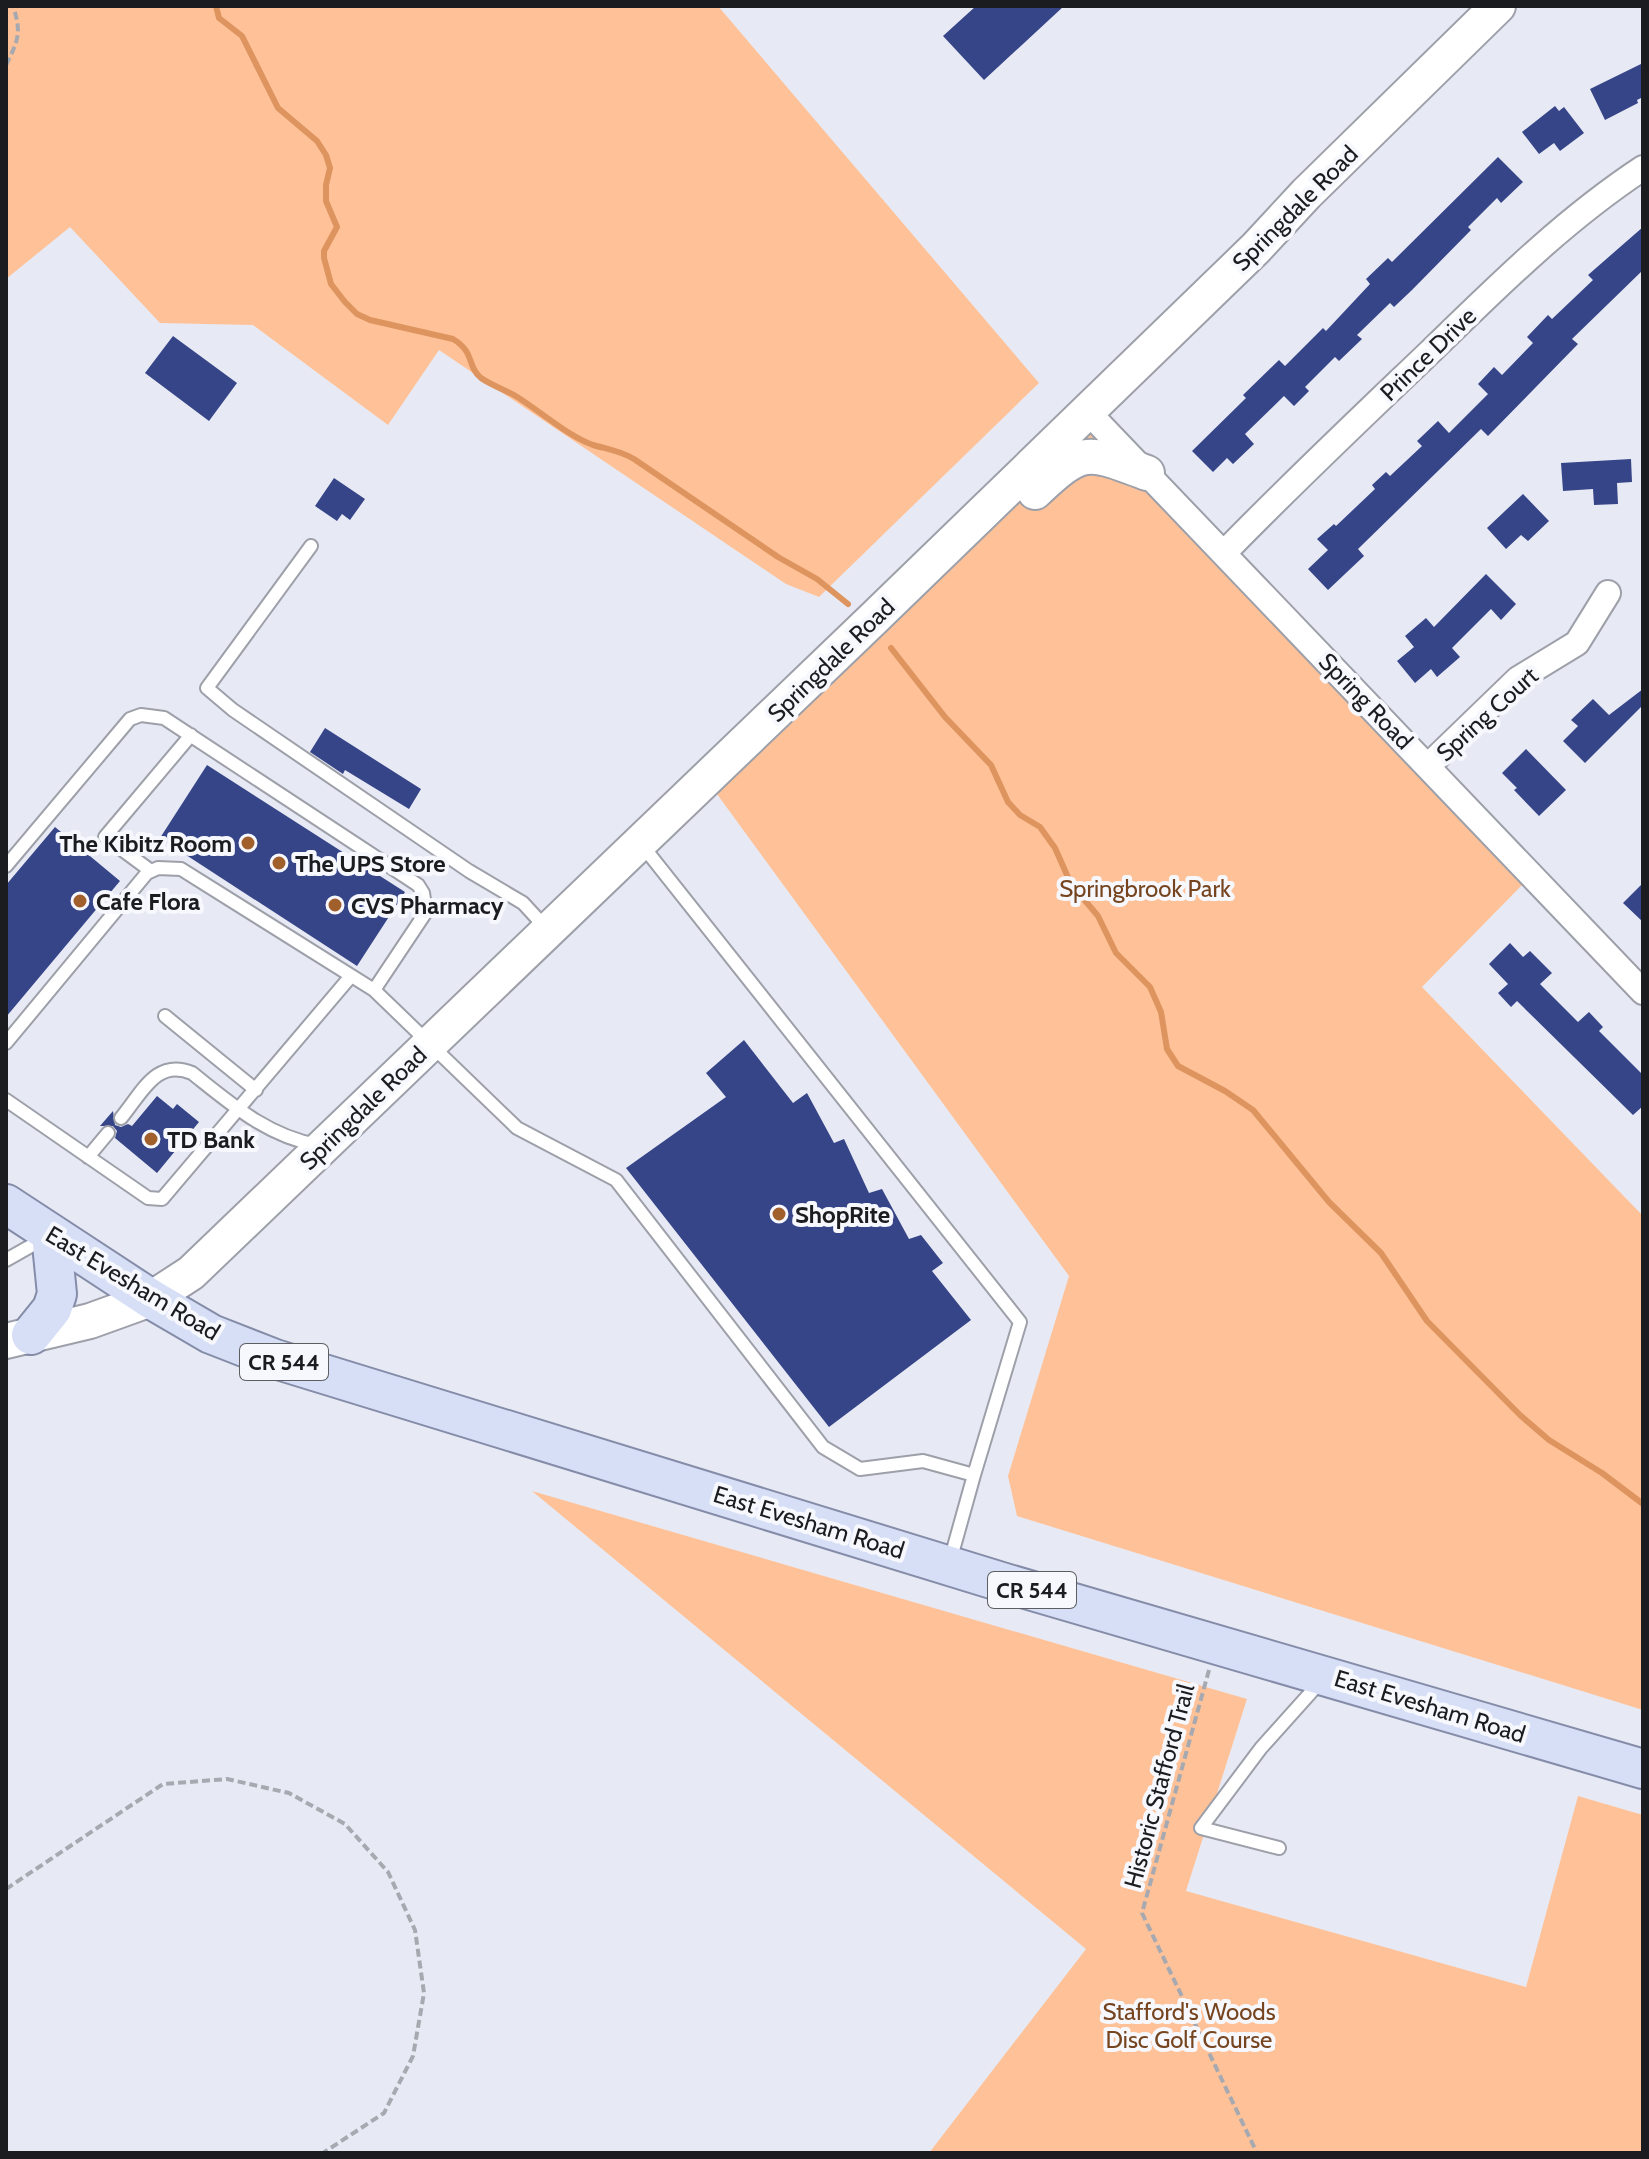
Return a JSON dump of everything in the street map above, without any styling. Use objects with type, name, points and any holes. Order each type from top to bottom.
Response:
[{"type":"main road","name":"Springdale Road","points":[[13,1338],[90,1321],[151,1299],[191,1273],[915,580],[1256,248],[1306,194],[1498,6]]},
{"type":"main road","points":[[915,580],[954,568],[1066,462],[1087,455],[1108,458],[1147,473]]},
{"type":"main road","name":"East Evesham Road","points":[[6,1204],[151,1299],[211,1334],[275,1359],[949,1564],[1643,1769]]},
{"type":"main road","points":[[13,1338],[52,1309],[57,1294],[51,1234]]},
{"type":"street","name":"Prince Drive","points":[[1224,553],[1549,238],[1599,197],[1643,168]]},
{"type":"street","name":"Spring Road","points":[[1087,411],[1643,992]]},
{"type":"street","name":"Spring Court","points":[[1428,766],[1518,679],[1577,643],[1608,593]]},
{"type":"lane","points":[[311,546],[207,688],[233,710],[469,871],[523,903],[548,931]]},
{"type":"lane","points":[[6,866],[130,719],[141,715],[164,718],[418,885],[423,893],[426,912],[374,990]]},
{"type":"lane","points":[[151,871],[105,837],[191,735]]},
{"type":"lane","points":[[640,842],[1020,1322],[949,1564]]},
{"type":"lane","points":[[6,1043],[139,881],[151,871],[170,866],[181,869],[374,990],[517,1128],[616,1180],[823,1447],[860,1469],[923,1461],[974,1475]]},
{"type":"lane","points":[[6,1100],[148,1198],[162,1199],[351,976]]},
{"type":"lane","points":[[165,1016],[256,1090]]},
{"type":"lane","points":[[121,1118],[161,1071],[171,1068],[192,1073],[239,1110],[278,1134],[323,1146]]},
{"type":"lane","points":[[88,1157],[108,1133]]},
{"type":"lane","points":[[6,1260],[51,1234]]},
{"type":"lane","points":[[1279,1848],[1201,1828],[1261,1748],[1327,1675]]},
{"type":"path","points":[[6,65],[18,41],[20,24],[13,6]]},
{"type":"path","name":"Historic Stafford Trail","points":[[1217,1643],[1142,1913],[1257,2153]]},
{"type":"path","points":[[6,1889],[163,1784],[227,1779],[264,1787],[289,1793],[345,1824],[388,1872],[415,1930],[424,1993],[413,2056],[384,2113],[323,2153]]},
{"type":"green space","points":[[6,6],[718,6],[1039,383],[819,597],[786,584],[439,350],[388,425],[253,325],[160,323],[70,227],[6,279]]},
{"type":"green space","name":"Springbrook Park","points":[[1087,411],[1532,875],[1422,987],[1643,1216],[1643,1710],[1017,1516],[1008,1476],[1069,1276],[706,779]]},
{"type":"green space","name":"Stafford's Woods Disc Golf Course","points":[[532,1491],[1247,1699],[1186,1891],[1526,1987],[1578,1796],[1643,1815],[1643,2153],[929,2153],[1086,1949]]},
{"type":"building","points":[[976,6],[1064,6],[984,80],[943,36]]},
{"type":"building","points":[[1643,63],[1643,97],[1637,100],[1638,103],[1605,120],[1590,89]]},
{"type":"building","points":[[1555,106],[1559,111],[1564,107],[1584,133],[1560,151],[1554,143],[1539,154],[1522,132]]},
{"type":"building","points":[[1498,157],[1523,182],[1501,203],[1497,198],[1468,227],[1471,230],[1412,290],[1394,307],[1390,303],[1357,335],[1362,339],[1339,361],[1335,357],[1305,387],[1309,391],[1294,406],[1284,396],[1245,434],[1254,444],[1233,464],[1227,458],[1213,472],[1192,451],[1246,398],[1243,395],[1279,360],[1285,366],[1323,328],[1326,331],[1370,284],[1366,279],[1388,258],[1392,262]]},
{"type":"building","points":[[1643,227],[1643,270],[1572,339],[1578,344],[1488,436],[1481,429],[1358,549],[1364,556],[1328,590],[1308,569],[1328,550],[1317,539],[1334,524],[1336,526],[1375,489],[1372,485],[1386,472],[1390,476],[1422,446],[1417,441],[1438,421],[1449,433],[1488,394],[1478,384],[1494,367],[1502,375],[1533,343],[1527,337],[1548,315],[1552,319],[1593,280],[1588,275]]},
{"type":"building","points":[[173,336],[237,383],[209,421],[145,373]]},
{"type":"building","points":[[1631,459],[1632,482],[1617,483],[1618,504],[1594,505],[1593,489],[1563,491],[1561,463]]},
{"type":"building","points":[[334,478],[365,499],[350,520],[342,514],[337,521],[315,506]]},
{"type":"building","points":[[1523,494],[1549,521],[1528,541],[1521,535],[1506,549],[1487,528]]},
{"type":"building","points":[[1486,574],[1516,604],[1501,620],[1491,609],[1452,648],[1460,657],[1437,677],[1431,669],[1415,683],[1397,661],[1414,647],[1405,636],[1426,618],[1434,627]]},
{"type":"building","points":[[1643,689],[1643,705],[1585,763],[1563,741],[1578,726],[1571,720],[1593,699],[1609,715]]},
{"type":"building","points":[[325,728],[421,789],[409,809],[345,770],[343,774],[310,752]]},
{"type":"building","points":[[1526,749],[1566,790],[1539,816],[1502,773]]},
{"type":"building","points":[[207,765],[405,892],[357,966],[160,838]]},
{"type":"building","points":[[55,827],[120,881],[6,1017],[6,885]]},
{"type":"building","points":[[1643,883],[1643,922],[1623,903]]},
{"type":"building","points":[[1510,943],[1523,957],[1530,951],[1552,973],[1540,984],[1578,1022],[1589,1012],[1603,1027],[1599,1031],[1643,1075],[1643,1106],[1633,1115],[1517,1001],[1511,1007],[1498,993],[1508,984],[1489,964]]},
{"type":"building","name":"ShopRite","points":[[744,1040],[793,1103],[807,1093],[834,1143],[844,1139],[869,1193],[882,1189],[909,1239],[921,1235],[943,1263],[932,1271],[971,1320],[829,1427],[626,1168],[726,1097],[706,1073]]},
{"type":"building","name":"TD Bank","points":[[157,1096],[173,1109],[177,1104],[199,1122],[157,1173],[115,1138],[117,1131],[113,1126],[100,1126],[113,1111],[115,1125],[132,1126]]},
{"type":"waterway","points":[[216,6],[219,18],[242,36],[278,108],[317,141],[326,155],[330,168],[326,201],[337,227],[324,251],[324,258],[331,284],[357,314],[370,320],[453,339],[465,349],[481,378],[514,395],[583,441],[634,459],[778,557],[817,579],[848,604]]},
{"type":"waterway","points":[[891,648],[945,717],[991,765],[1008,802],[1020,815],[1040,827],[1055,848],[1071,884],[1098,916],[1116,953],[1150,987],[1161,1012],[1167,1049],[1178,1066],[1253,1110],[1329,1202],[1381,1253],[1427,1321],[1520,1415],[1549,1440],[1602,1473],[1643,1504]]},
{"type":"place","name":"The Kibitz Room","points":[[248,843]]},
{"type":"place","name":"The UPS Store","points":[[279,863]]},
{"type":"place","name":"Cafe Flora","points":[[80,901]]},
{"type":"place","name":"CVS Pharmacy","points":[[335,905]]},
{"type":"place","name":"TD Bank","points":[[151,1139]]},
{"type":"place","name":"ShopRite","points":[[779,1214]]}]
